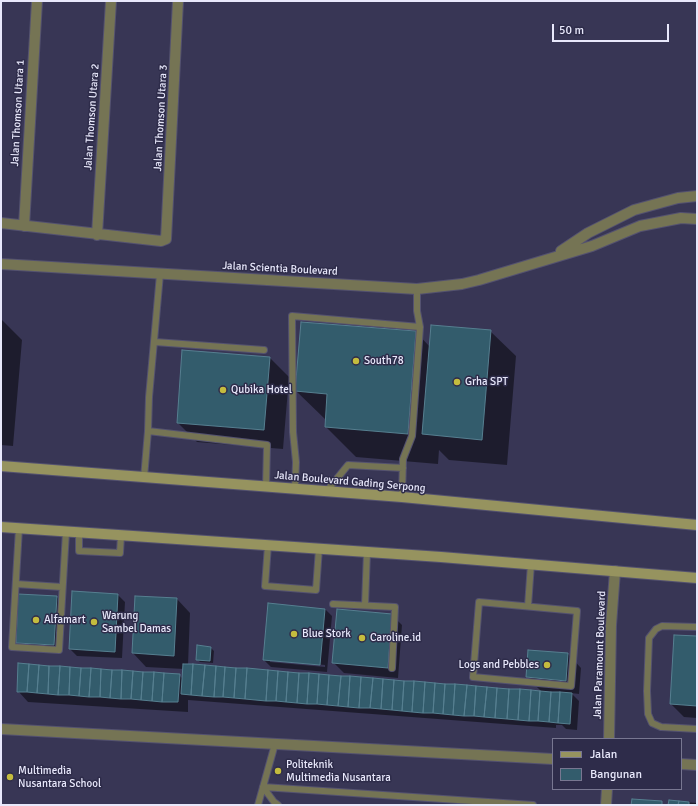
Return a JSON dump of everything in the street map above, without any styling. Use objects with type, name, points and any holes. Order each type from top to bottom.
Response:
[{"type":"main road","name":"Jalan Boulevard Gading Serpong","points":[[1,466],[402,498],[697,525]]},
{"type":"main road","points":[[1,527],[319,548],[697,578]]},
{"type":"street","name":"Jalan Thomson Utara 1","points":[[24,226],[37,1]]},
{"type":"street","name":"Jalan Thomson Utara 2","points":[[97,235],[111,1]]},
{"type":"street","name":"Jalan Thomson Utara 3","points":[[97,235],[161,241],[164,241],[167,237],[178,1]]},
{"type":"street","name":"Jalan Scientia Boulevard","points":[[553,257],[588,233],[634,210],[678,198],[697,196]]},
{"type":"street","name":"Jalan Scientia Boulevard","points":[[1,264],[417,289],[473,282],[592,246],[640,226],[682,218],[697,219]]},
{"type":"street","points":[[1,223],[97,235]]},
{"type":"street","name":"Jalan Paramount Boulevard","points":[[609,738],[611,625],[615,571]]},
{"type":"street","points":[[1,729],[552,759]]},
{"type":"street","points":[[682,764],[697,765]]},
{"type":"street","points":[[606,805],[607,790]]},
{"type":"lane","points":[[144,478],[149,397],[160,274]]},
{"type":"lane","points":[[402,498],[403,459],[412,436],[420,327],[417,312],[417,289]]},
{"type":"lane","points":[[295,489],[296,462],[293,432],[292,316],[420,327]]},
{"type":"lane","points":[[155,342],[264,350]]},
{"type":"lane","points":[[148,431],[267,446],[266,487]]},
{"type":"lane","points":[[326,492],[348,465],[403,468]]},
{"type":"lane","points":[[19,528],[12,647],[59,650],[66,532]]},
{"type":"lane","points":[[79,532],[79,551],[120,554],[121,535]]},
{"type":"lane","points":[[268,545],[265,586],[316,590],[319,548]]},
{"type":"lane","points":[[364,605],[367,552]]},
{"type":"lane","points":[[528,606],[531,564]]},
{"type":"lane","points":[[16,584],[62,587]]},
{"type":"lane","points":[[479,602],[528,606],[578,611],[571,686],[473,677],[479,602]]},
{"type":"lane","points":[[333,604],[395,607],[392,668]]},
{"type":"lane","points":[[697,627],[662,626],[656,629],[650,638],[647,691],[648,714],[652,723],[661,727],[697,729]]},
{"type":"lane","points":[[258,805],[275,744]]},
{"type":"lane","points":[[263,787],[497,804],[533,805]]},
{"type":"lane","points":[[263,787],[278,805]]},
{"type":"building","name":"South78","points":[[301,322],[416,331],[408,434],[325,427],[327,394],[295,391]]},
{"type":"building","name":"Grha SPT","points":[[431,325],[491,330],[482,440],[422,434]]},
{"type":"building","name":"Qubika Hotel","points":[[182,350],[270,357],[264,430],[177,423]]},
{"type":"building","name":"Warung Sambel Damas","points":[[72,591],[118,594],[115,652],[69,649]]},
{"type":"building","name":"Alfamart","points":[[18,594],[57,596],[54,645],[16,643]]},
{"type":"building","points":[[135,596],[177,598],[174,656],[132,653]]},
{"type":"building","name":"Blue Stork","points":[[268,603],[325,609],[320,665],[263,660]]},
{"type":"building","name":"Caroline.id","points":[[337,609],[392,614],[388,668],[332,663]]},
{"type":"building","points":[[674,635],[697,636],[697,706],[670,704]]},
{"type":"building","points":[[197,645],[211,647],[210,661],[196,660]]},
{"type":"building","name":"Logs and Pebbles","points":[[528,650],[568,653],[566,681],[526,677]]},
{"type":"building","points":[[18,663],[29,664],[27,692],[17,692]]},
{"type":"building","points":[[29,664],[39,665],[37,693],[27,692]]},
{"type":"building","points":[[183,664],[193,664],[191,695],[181,694]]},
{"type":"building","points":[[193,664],[205,665],[202,696],[191,695]]},
{"type":"building","points":[[39,665],[49,666],[48,694],[37,693]]},
{"type":"building","points":[[205,665],[216,666],[214,697],[202,696]]},
{"type":"building","points":[[49,666],[60,666],[58,695],[48,694]]},
{"type":"building","points":[[60,666],[70,667],[69,695],[58,695]]},
{"type":"building","points":[[216,666],[225,667],[223,697],[214,697]]},
{"type":"building","points":[[70,667],[81,668],[79,696],[69,695]]},
{"type":"building","points":[[225,667],[236,668],[234,698],[223,697]]},
{"type":"building","points":[[81,668],[91,668],[89,697],[79,696]]},
{"type":"building","points":[[91,668],[101,669],[100,697],[89,697]]},
{"type":"building","points":[[236,668],[247,668],[245,699],[234,698]]},
{"type":"building","points":[[247,668],[268,670],[266,701],[245,699]]},
{"type":"building","points":[[101,669],[112,670],[110,698],[100,697]]},
{"type":"building","points":[[112,670],[122,670],[121,699],[110,698]]},
{"type":"building","points":[[122,670],[133,671],[131,699],[121,699]]},
{"type":"building","points":[[268,670],[278,671],[276,701],[266,701]]},
{"type":"building","points":[[133,671],[143,672],[141,700],[131,699]]},
{"type":"building","points":[[278,671],[288,672],[286,702],[276,701]]},
{"type":"building","points":[[143,672],[154,672],[152,701],[141,700]]},
{"type":"building","points":[[154,672],[164,673],[162,702],[152,701]]},
{"type":"building","points":[[288,672],[299,673],[297,703],[286,702]]},
{"type":"building","points":[[164,673],[180,674],[178,702],[162,702]]},
{"type":"building","points":[[299,673],[309,673],[307,704],[297,703]]},
{"type":"building","points":[[309,673],[319,674],[317,704],[307,704]]},
{"type":"building","points":[[319,674],[329,675],[327,705],[317,704]]},
{"type":"building","points":[[329,675],[341,676],[338,706],[327,705]]},
{"type":"building","points":[[341,676],[350,676],[348,707],[338,706]]},
{"type":"building","points":[[350,676],[361,677],[359,708],[348,707]]},
{"type":"building","points":[[361,677],[373,678],[370,708],[359,708]]},
{"type":"building","points":[[373,678],[383,679],[381,709],[370,708]]},
{"type":"building","points":[[383,679],[394,680],[392,710],[381,709]]},
{"type":"building","points":[[394,680],[404,681],[402,711],[392,710]]},
{"type":"building","points":[[404,681],[414,681],[412,712],[402,711]]},
{"type":"building","points":[[414,681],[425,682],[423,713],[412,712]]},
{"type":"building","points":[[425,682],[435,683],[433,713],[423,713]]},
{"type":"building","points":[[435,683],[445,684],[443,714],[433,713]]},
{"type":"building","points":[[445,684],[455,684],[453,715],[443,714]]},
{"type":"building","points":[[455,684],[467,685],[464,716],[453,715]]},
{"type":"building","points":[[467,685],[476,686],[474,716],[464,716]]},
{"type":"building","points":[[476,686],[487,687],[484,717],[474,716]]},
{"type":"building","points":[[487,687],[497,688],[495,718],[484,717]]},
{"type":"building","points":[[497,688],[509,689],[507,719],[495,718]]},
{"type":"building","points":[[509,689],[520,689],[518,720],[507,719]]},
{"type":"building","points":[[520,689],[531,690],[529,721],[518,720]]},
{"type":"building","points":[[531,690],[540,691],[538,721],[529,721]]},
{"type":"building","points":[[540,691],[551,692],[549,722],[538,721]]},
{"type":"building","points":[[551,692],[560,692],[558,723],[549,722]]},
{"type":"building","points":[[560,692],[572,693],[570,724],[558,723]]},
{"type":"building","points":[[632,799],[662,801],[662,805],[631,805]]},
{"type":"building","points":[[669,800],[679,801],[678,805],[668,805]]},
{"type":"building","points":[[679,801],[689,802],[689,805],[678,805]]},
{"type":"place","name":"South78","points":[[356,361]]},
{"type":"place","name":"Grha SPT","points":[[457,382]]},
{"type":"place","name":"Qubika Hotel","points":[[223,390]]},
{"type":"place","name":"Alfamart","points":[[36,620]]},
{"type":"place","name":"Warung Sambel Damas","points":[[94,622]]},
{"type":"place","name":"Blue Stork","points":[[294,634]]},
{"type":"place","name":"Caroline.id","points":[[362,638]]},
{"type":"place","name":"Logs and Pebbles","points":[[547,665]]},
{"type":"place","name":"Politeknik Multimedia Nusantara","points":[[278,771]]},
{"type":"place","name":"Multimedia Nusantara School","points":[[10,777]]}]
